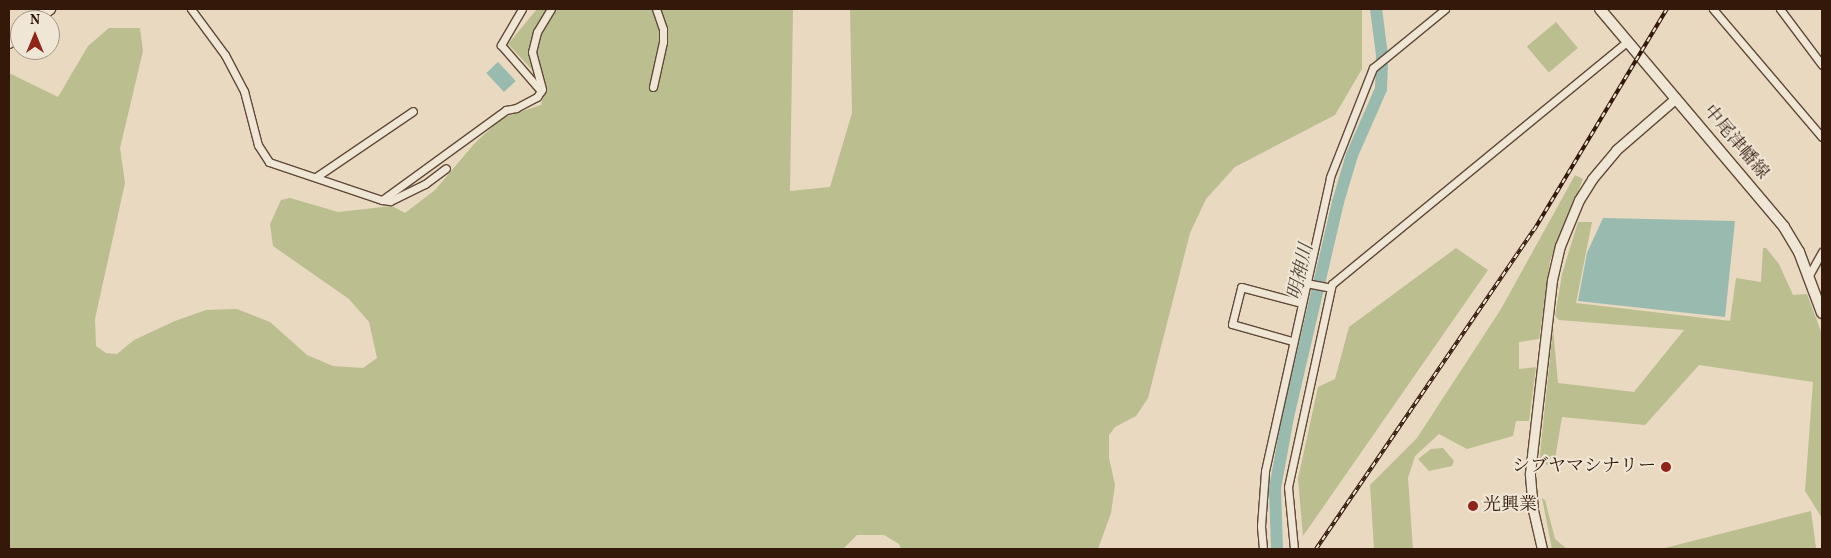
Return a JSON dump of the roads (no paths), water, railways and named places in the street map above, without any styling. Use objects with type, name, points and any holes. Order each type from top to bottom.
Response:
[{"type":"main road","name":"中尾津幡線","points":[[1600,9],[1784,227],[1808,277],[1822,313]]},
{"type":"street","points":[[191,9],[226,55],[244,91],[258,145],[269,162],[382,200],[390,201],[425,184],[446,168]]},
{"type":"street","points":[[522,9],[501,44],[541,91]]},
{"type":"street","points":[[541,91],[532,52],[537,32],[551,9]]},
{"type":"street","points":[[653,87],[663,42],[663,29],[656,9]]},
{"type":"street","points":[[1264,549],[1261,526],[1265,471],[1292,341],[1308,283],[1330,177],[1373,68],[1445,9]]},
{"type":"street","points":[[1713,9],[1822,137]]},
{"type":"street","points":[[1780,9],[1822,65]]},
{"type":"street","points":[[1294,549],[1288,487],[1327,287],[1627,42]]},
{"type":"street","points":[[382,200],[506,110],[529,103],[541,91]]},
{"type":"street","points":[[1542,549],[1532,510],[1530,473],[1552,280],[1560,246],[1579,200],[1592,179],[1643,123],[1676,98]]},
{"type":"street","points":[[316,177],[413,111]]},
{"type":"street","points":[[1808,277],[1822,252]]},
{"type":"street","points":[[1308,283],[1327,287]]},
{"type":"street","points":[[1292,341],[1232,324],[1240,287],[1301,303]]},
{"type":"water","points":[[498,62],[516,81],[504,92],[486,73]]},
{"type":"water","points":[[1603,218],[1735,221],[1725,317],[1578,301],[1587,253]]},
{"type":"waterway","name":"明神川","points":[[1277,549],[1275,488],[1288,417],[1338,202],[1352,155],[1381,89],[1382,55],[1376,9]]},
{"type":"railway","points":[[1316,549],[1534,230],[1667,9]]},
{"type":"place","name":"シブヤマシナリー","points":[[1666,467]]},
{"type":"place","name":"光興業","points":[[1473,506]]}]
